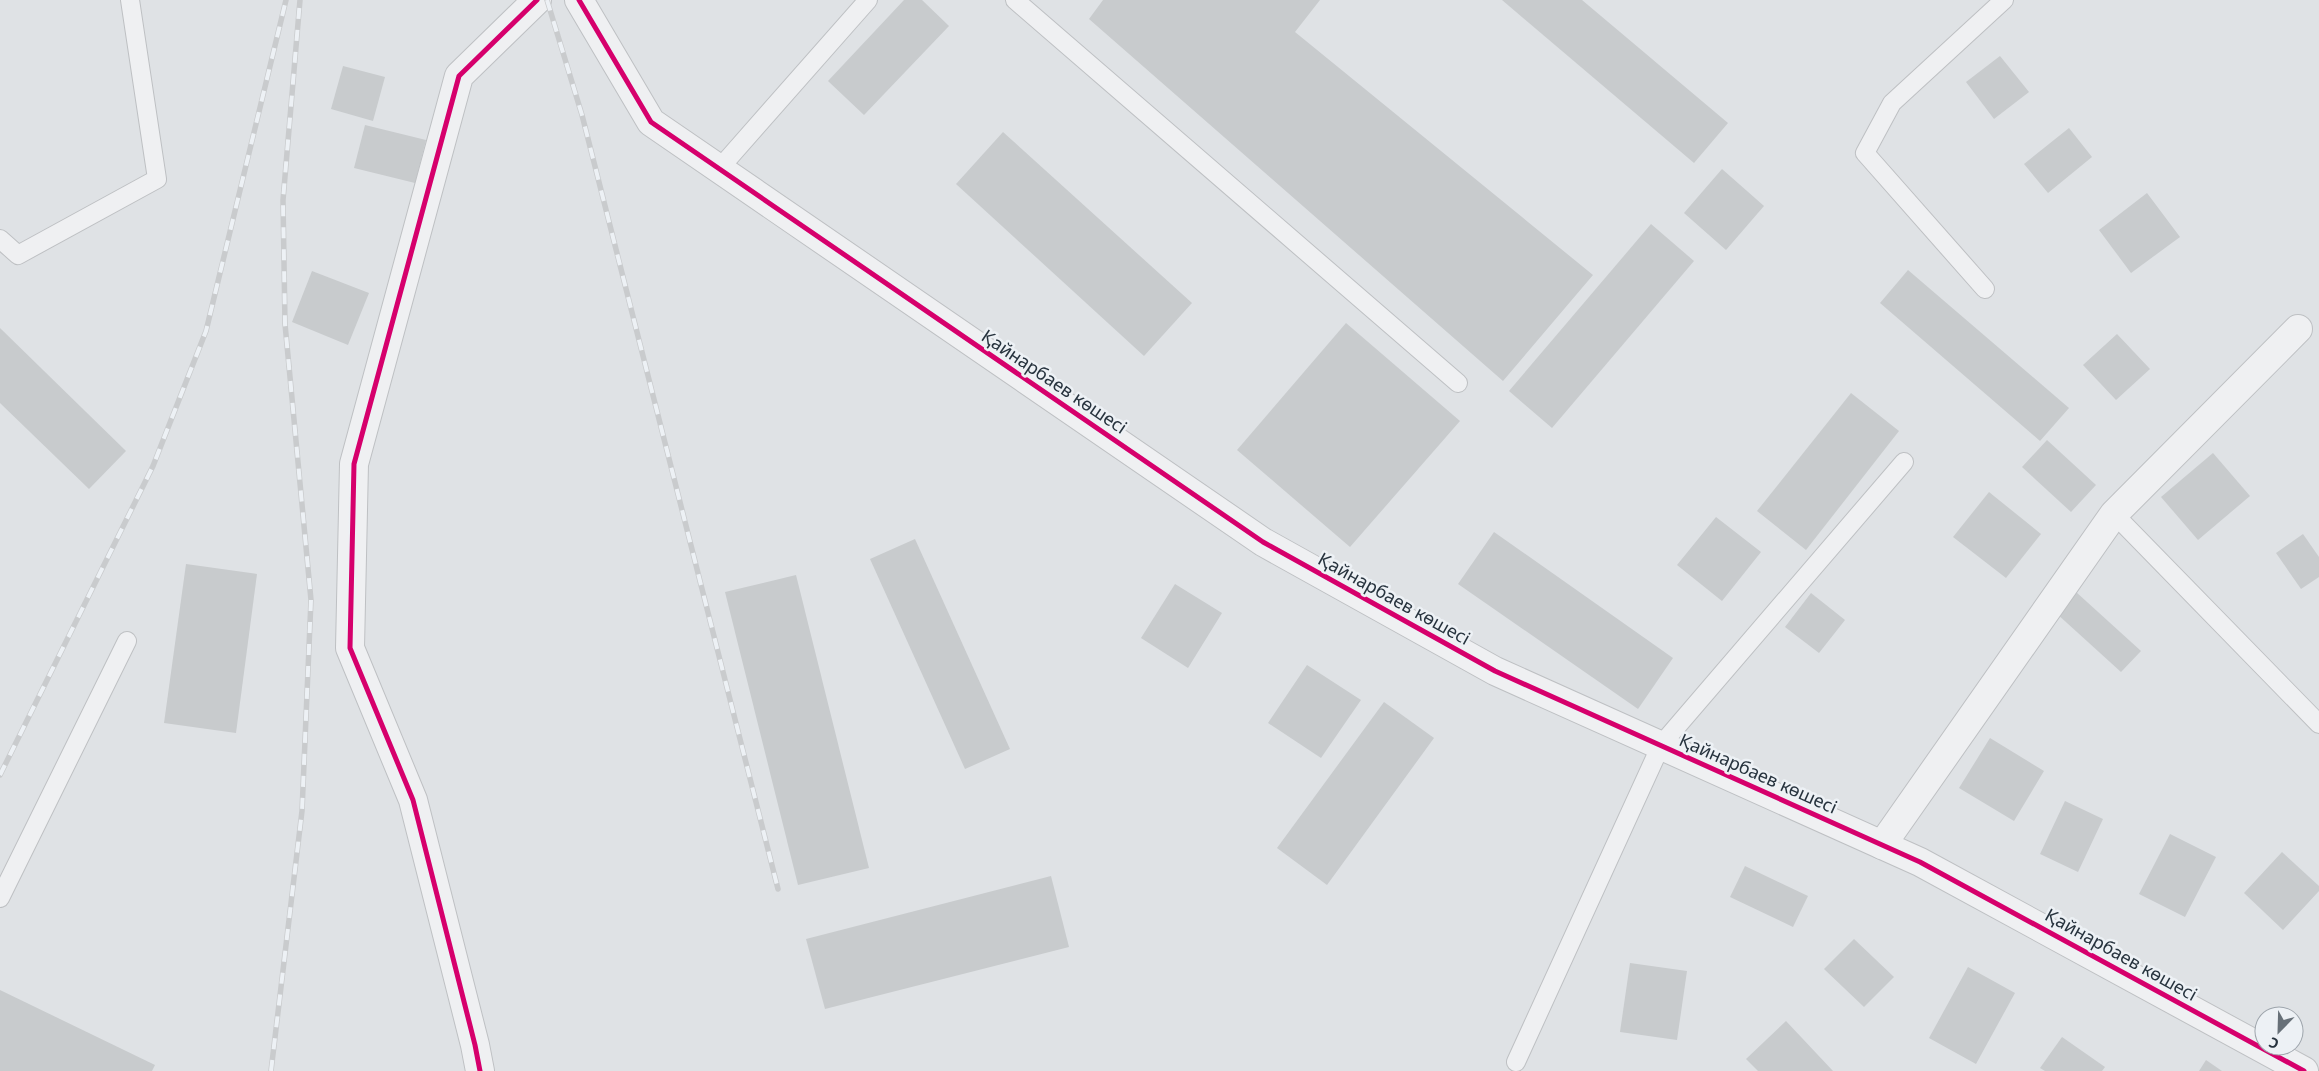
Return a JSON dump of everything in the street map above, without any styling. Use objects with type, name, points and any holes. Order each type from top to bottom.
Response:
[{"type":"street","points":[[480,1071],[413,800],[350,648],[354,464],[459,76],[537,0]]},
{"type":"street","name":"Қайнарбаев көшесі","points":[[579,0],[651,122],[1263,542],[1495,671],[1920,862],[2304,1071]]},
{"type":"street","points":[[1882,845],[2114,514],[2298,329]]},
{"type":"lane","points":[[0,239],[18,255],[157,178],[130,0]]},
{"type":"lane","points":[[719,169],[868,0]]},
{"type":"lane","points":[[1015,0],[1458,383]]},
{"type":"lane","points":[[1985,289],[1865,153],[1892,104],[2004,0]]},
{"type":"lane","points":[[1516,1062],[1661,745],[1904,462]]},
{"type":"lane","points":[[2114,514],[2319,724]]},
{"type":"lane","points":[[0,898],[127,641]]},
{"type":"building","points":[[904,0],[922,0],[949,26],[864,115],[828,81]]},
{"type":"building","points":[[1103,0],[1320,0],[1295,32],[1593,275],[1503,381],[1089,19]]},
{"type":"building","points":[[1502,0],[1582,0],[1728,123],[1694,163]]},
{"type":"building","points":[[2000,56],[2029,92],[1994,119],[1966,82]]},
{"type":"building","points":[[343,66],[385,77],[373,121],[331,109]]},
{"type":"building","points":[[365,125],[426,140],[415,183],[354,168]]},
{"type":"building","points":[[2069,128],[2092,157],[2048,193],[2024,164]]},
{"type":"building","points":[[1003,132],[1192,303],[1144,356],[956,184]]},
{"type":"building","points":[[1722,169],[1764,206],[1726,250],[1684,213]]},
{"type":"building","points":[[2147,193],[2180,237],[2131,273],[2099,230]]},
{"type":"building","points":[[1651,224],[1694,261],[1552,428],[1509,391]]},
{"type":"building","points":[[1908,270],[2069,408],[2040,441],[1880,303]]},
{"type":"building","points":[[312,271],[369,293],[348,345],[292,322]]},
{"type":"building","points":[[1346,323],[1460,421],[1350,547],[1237,450]]},
{"type":"building","points":[[0,328],[126,451],[89,489],[0,403]]},
{"type":"building","points":[[2117,334],[2150,369],[2116,400],[2083,365]]},
{"type":"building","points":[[1851,393],[1899,431],[1806,550],[1757,511]]},
{"type":"building","points":[[2047,440],[2096,485],[2071,512],[2022,467]]},
{"type":"building","points":[[2213,453],[2250,496],[2198,540],[2161,497]]},
{"type":"building","points":[[1989,492],[2041,534],[2006,578],[1953,537]]},
{"type":"building","points":[[1716,517],[1761,552],[1722,601],[1677,565]]},
{"type":"building","points":[[1494,532],[1673,658],[1638,709],[1458,584]]},
{"type":"building","points":[[2303,534],[2319,557],[2319,577],[2301,589],[2276,553]]},
{"type":"building","points":[[915,539],[1010,749],[965,769],[870,559]]},
{"type":"building","points":[[186,564],[257,574],[236,733],[164,723]]},
{"type":"building","points":[[796,575],[869,868],[798,885],[725,592]]},
{"type":"building","points":[[1175,584],[1222,613],[1188,668],[1141,638]]},
{"type":"building","points":[[2076,592],[2141,651],[2121,672],[2056,613]]},
{"type":"building","points":[[1811,593],[1845,620],[1819,653],[1785,627]]},
{"type":"building","points":[[1307,665],[1361,700],[1321,758],[1268,723]]},
{"type":"building","points":[[1384,702],[1434,738],[1327,885],[1277,848]]},
{"type":"building","points":[[1990,738],[2044,771],[2014,821],[1959,788]]},
{"type":"building","points":[[2065,801],[2103,819],[2078,872],[2040,854]]},
{"type":"building","points":[[2170,834],[2216,857],[2185,917],[2139,894]]},
{"type":"building","points":[[2282,852],[2319,886],[2319,891],[2283,930],[2244,893]]},
{"type":"building","points":[[1745,866],[1808,896],[1793,927],[1730,897]]},
{"type":"building","points":[[1051,876],[1069,947],[825,1009],[806,939]]},
{"type":"building","points":[[1854,939],[1894,977],[1864,1007],[1824,969]]},
{"type":"building","points":[[1630,963],[1687,971],[1677,1040],[1620,1032]]},
{"type":"building","points":[[1968,967],[2015,993],[1976,1064],[1929,1038]]},
{"type":"building","points":[[0,990],[155,1065],[152,1071],[0,1071]]},
{"type":"building","points":[[1786,1021],[1833,1071],[1758,1071],[1746,1059]]},
{"type":"building","points":[[2062,1037],[2105,1067],[2102,1071],[2045,1071],[2040,1068]]},
{"type":"building","points":[[2206,1060],[2222,1071],[2199,1071]]},
{"type":"railway","points":[[0,775],[153,466],[206,331],[286,0]]},
{"type":"railway","points":[[271,1071],[302,811],[311,600],[285,324],[283,200],[300,0]]},
{"type":"railway","points":[[547,0],[582,115],[778,889]]},
{"type":"cycle path","points":[[480,1071],[413,800],[350,648],[354,464],[459,76],[537,0]]},
{"type":"cycle path","points":[[579,0],[651,122],[1263,542],[1495,671],[1920,862],[2304,1071]]}]
